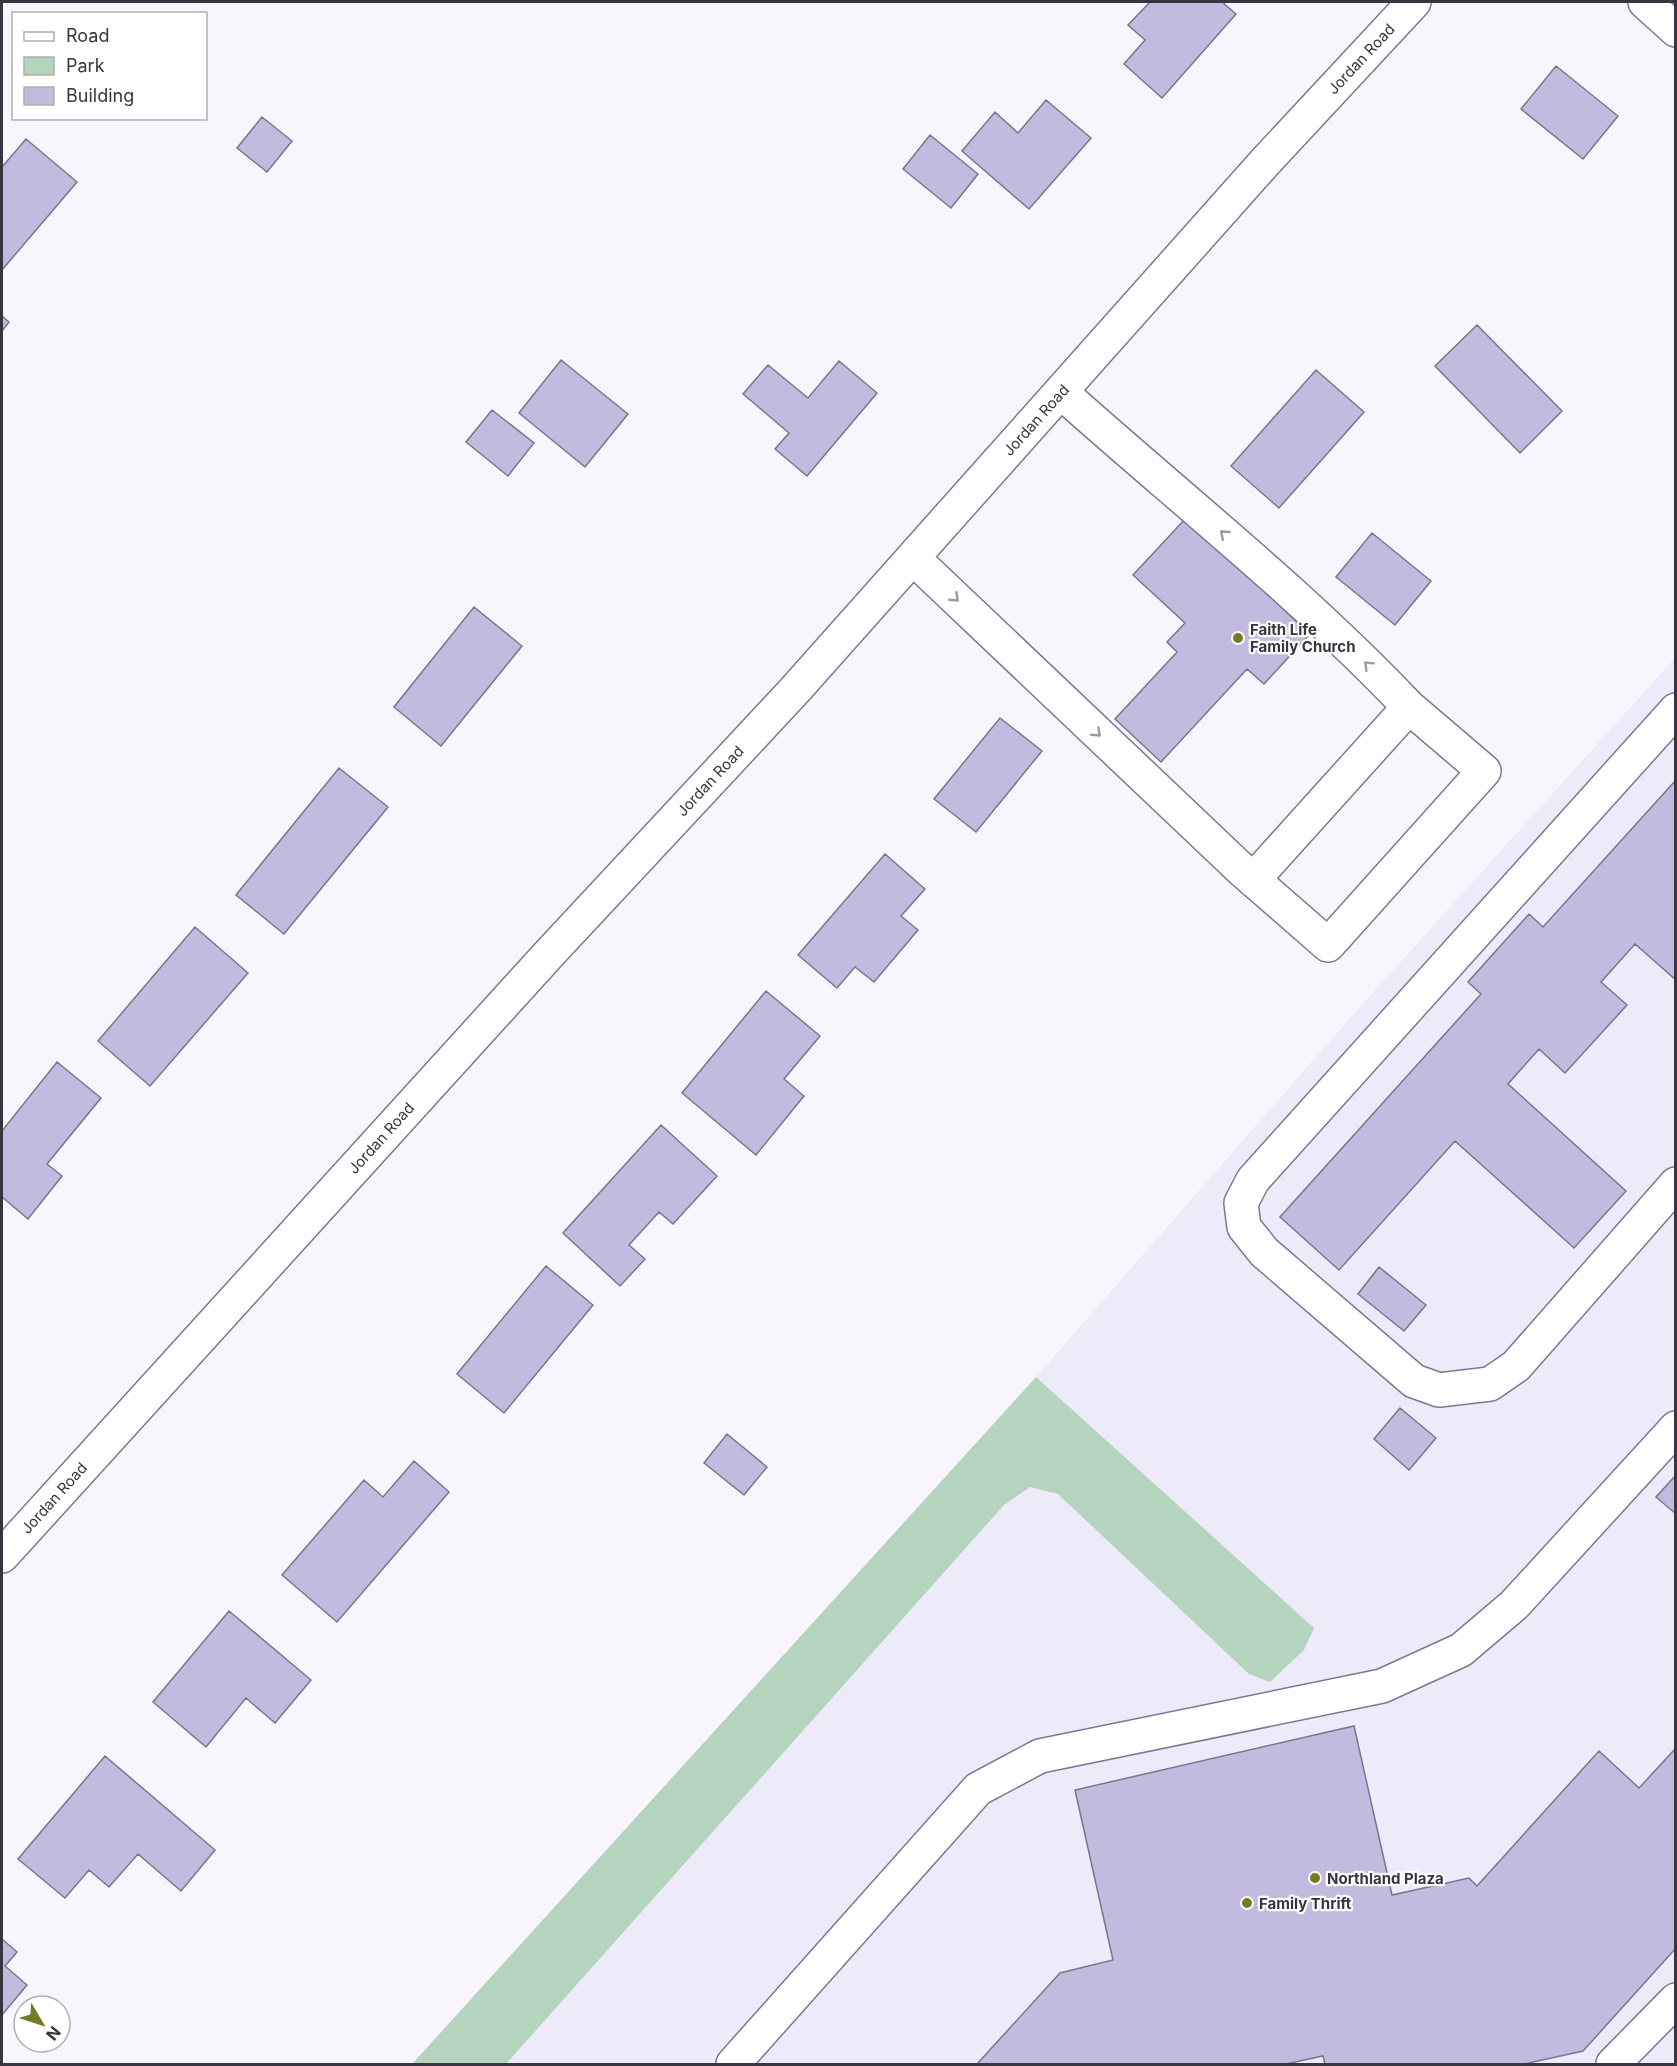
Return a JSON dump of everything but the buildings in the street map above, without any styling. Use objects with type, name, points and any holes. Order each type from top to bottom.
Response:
[{"type":"street","name":"Jordan Road","points":[[2,1556],[548,955],[794,691],[1266,161],[1414,2]]},
{"type":"street","points":[[1645,2],[1676,30]]},
{"type":"street","points":[[913,558],[1247,875],[1328,945],[1484,771],[1409,707],[1344,641],[1275,579],[1061,392]]},
{"type":"street","points":[[1247,875],[1409,707]]},
{"type":"street","points":[[1676,710],[1252,1180],[1240,1203],[1244,1227],[1264,1252],[1414,1381],[1439,1389],[1490,1384],[1516,1366],[1676,1184]]},
{"type":"street","points":[[733,2064],[978,1789],[1040,1756],[1382,1686],[1461,1650],[1514,1605],[1676,1428]]},
{"type":"street","points":[[1613,2064],[1676,2000]]},
{"type":"shaded area","points":[[1675,658],[1675,2064],[506,2064],[1004,1505],[1030,1487],[1058,1494],[1313,1628],[1036,1377],[1350,1018]]},
{"type":"green space","points":[[1036,1377],[1314,1628],[1304,1650],[1270,1682],[1249,1674],[1058,1494],[1030,1487],[1004,1505],[506,2064],[412,2064]]},
{"type":"place","name":"Faith Life Family Church","points":[[1238,638]]},
{"type":"place","name":"Northland Plaza","points":[[1315,1878]]},
{"type":"place","name":"Family Thrift","points":[[1247,1903]]}]
